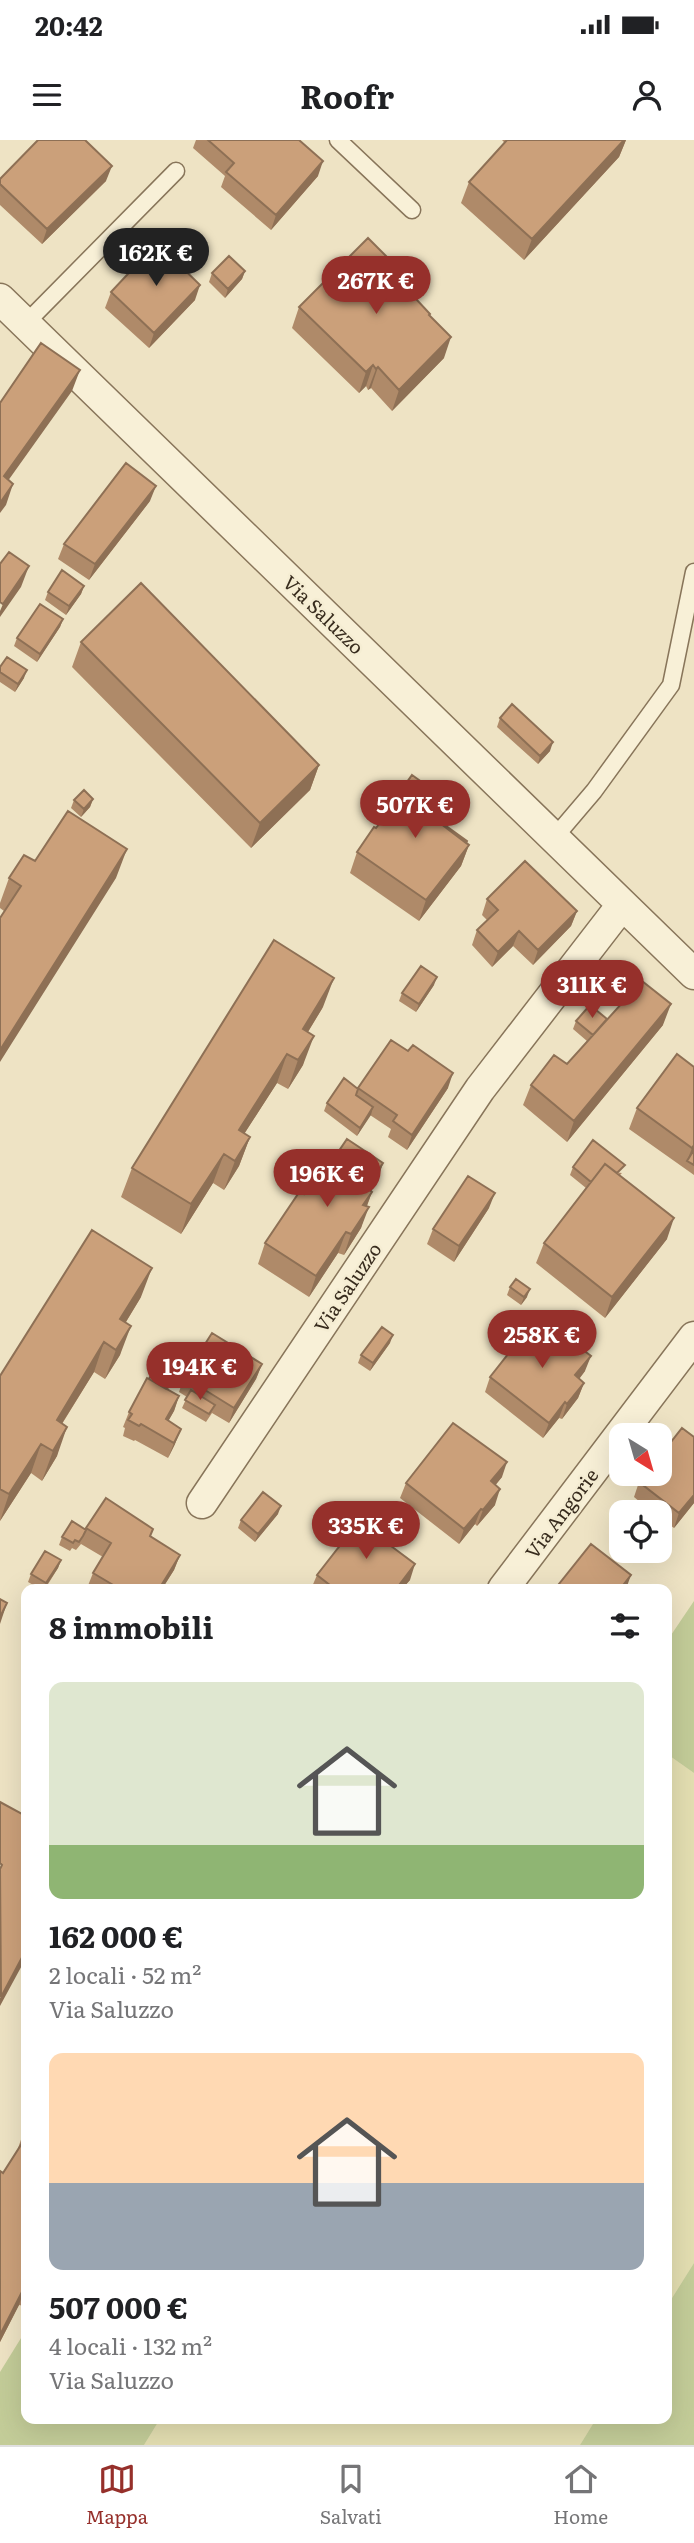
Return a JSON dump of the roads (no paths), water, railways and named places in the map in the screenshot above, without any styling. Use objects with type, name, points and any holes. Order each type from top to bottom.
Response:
[{"type":"street","name":"Via Saluzzo","points":[[0,299],[694,974]]},
{"type":"street","name":"Via Saluzzo","points":[[202,1503],[480,1088],[622,905]]},
{"type":"street","name":"Via Angorie","points":[[507,1584],[694,1337]]},
{"type":"lane","points":[[338,140],[412,210]]},
{"type":"lane","points":[[25,324],[176,171]]},
{"type":"lane","points":[[554,838],[594,792],[671,685],[694,572]]}]
